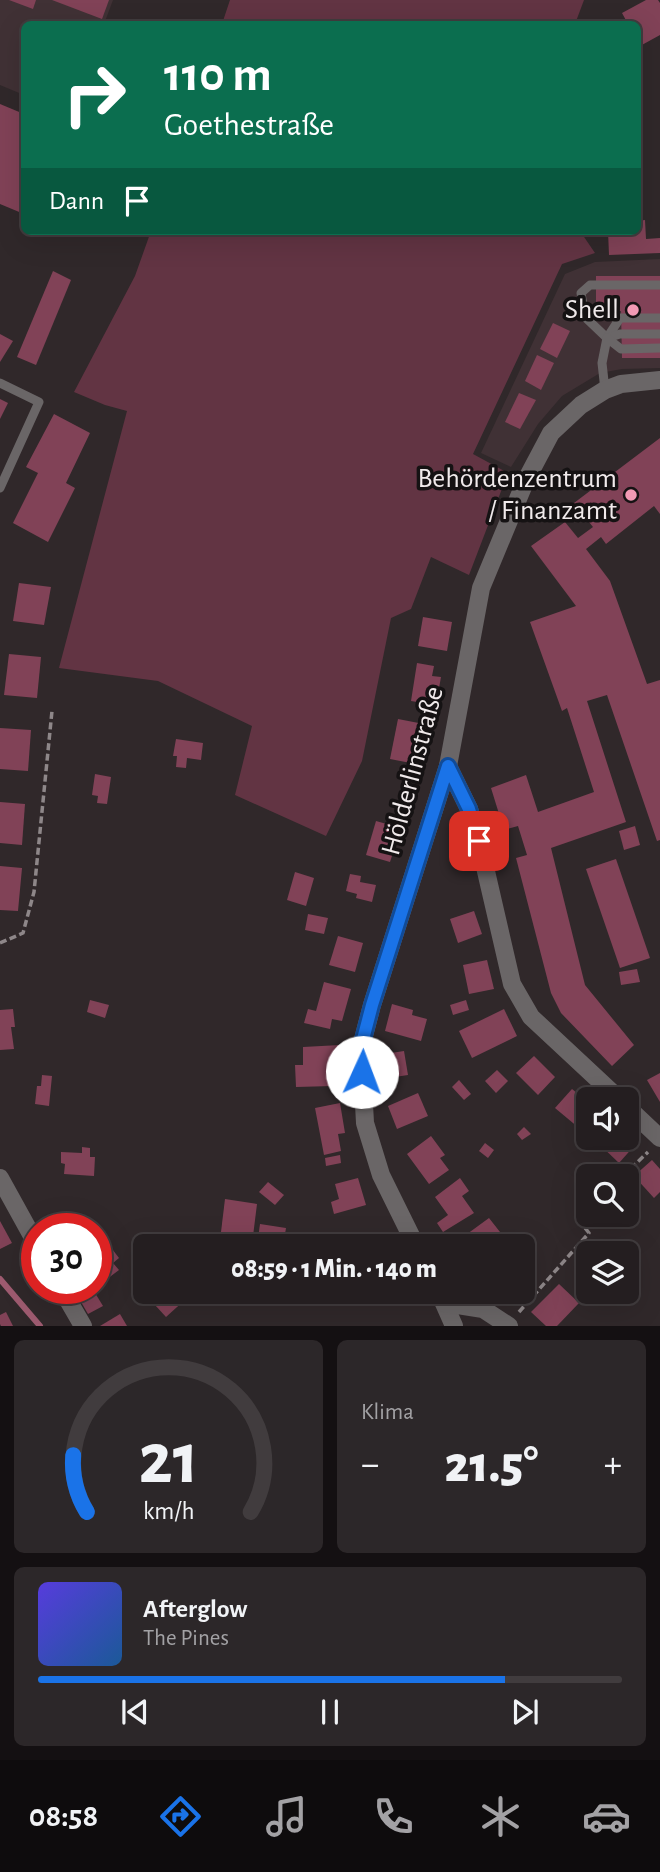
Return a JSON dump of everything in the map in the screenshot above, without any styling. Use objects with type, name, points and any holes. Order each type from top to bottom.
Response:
[{"type":"street","name":"Hölderlinstraße","points":[[410,1234],[381,1175],[365,1123],[361,1047],[448,766],[481,588],[525,482],[551,433],[580,405],[605,390],[621,384],[660,380]]},
{"type":"street","points":[[448,766],[469,809],[479,841],[512,984],[531,1017],[606,1087]]},
{"type":"street","points":[[639,1124],[655,1144]]},
{"type":"street","points":[[0,1178],[21,1216]]},
{"type":"street","points":[[70,1304],[83,1326]]},
{"type":"street","points":[[445,1304],[454,1326]]},
{"type":"street","points":[[468,1304],[483,1308],[508,1325]]},
{"type":"lane","points":[[660,285],[590,285],[581,293],[585,317],[621,349],[660,348]]},
{"type":"lane","points":[[605,390],[602,363],[607,338],[620,318],[660,318]]},
{"type":"lane","points":[[607,338],[620,334],[660,334]]},
{"type":"lane","points":[[0,383],[40,402],[0,488]]},
{"type":"path","points":[[0,943],[23,933],[34,892],[52,710]]},
{"type":"path","points":[[635,1164],[655,1144]]},
{"type":"path","points":[[508,1325],[589,1233],[584,1227]]},
{"type":"shaded area","points":[[0,0],[113,0],[105,21],[21,21],[21,94],[0,85]]},
{"type":"shaded area","points":[[230,0],[584,0],[576,21],[223,21]]},
{"type":"shaded area","points":[[150,235],[583,235],[595,253],[562,264],[473,454],[508,473],[469,575],[431,557],[411,609],[391,618],[362,761],[326,836],[235,795],[252,726],[158,681],[59,668],[127,411],[74,392],[135,276]]},
{"type":"shaded area","points":[[660,259],[660,368],[622,369],[600,373],[562,396],[538,424],[511,467],[481,453],[565,274],[595,262]]},
{"type":"building","points":[[9,0],[36,0],[33,9]]},
{"type":"building","points":[[52,0],[109,0],[102,19]]},
{"type":"building","points":[[646,0],[658,0],[660,35],[641,45],[641,21],[626,21],[622,13]]},
{"type":"building","points":[[0,104],[21,113],[21,213],[0,204]]},
{"type":"building","points":[[641,220],[645,220],[646,239],[660,238],[660,253],[609,255],[608,235],[641,235]]},
{"type":"building","points":[[53,271],[71,280],[36,365],[17,357]]},
{"type":"building","points":[[596,276],[660,276],[660,358],[622,358],[621,311],[596,312]]},
{"type":"building","points":[[553,323],[570,331],[557,358],[540,349]]},
{"type":"building","points":[[0,334],[13,341],[0,362]]},
{"type":"building","points":[[537,355],[554,363],[541,390],[525,381]]},
{"type":"building","points":[[519,393],[536,400],[520,429],[505,422]]},
{"type":"building","points":[[0,399],[8,403],[0,419]]},
{"type":"building","points":[[54,414],[90,433],[66,483],[75,488],[48,542],[13,523],[38,473],[26,467]]},
{"type":"building","points":[[660,438],[660,514],[654,506],[606,544],[601,537],[586,549],[610,581],[647,684],[660,680],[660,840],[657,841],[607,695],[587,701],[626,822],[551,848],[585,985],[634,1045],[612,1066],[561,1013],[551,993],[516,858],[527,855],[518,826],[504,830],[491,788],[526,775],[538,812],[594,792],[567,708],[562,711],[530,622],[576,606],[531,546],[565,522],[578,538],[593,527],[574,503]]},
{"type":"building","points":[[19,583],[51,587],[44,625],[13,621]]},
{"type":"building","points":[[423,617],[452,622],[447,651],[418,646]]},
{"type":"building","points":[[9,654],[41,657],[37,698],[4,695]]},
{"type":"building","points":[[417,663],[434,666],[432,676],[441,677],[436,705],[411,701]]},
{"type":"building","points":[[398,719],[429,725],[421,765],[390,759]]},
{"type":"building","points":[[0,728],[31,730],[28,771],[0,769]]},
{"type":"building","points":[[176,739],[203,743],[201,760],[187,758],[186,768],[176,767],[177,756],[173,756]]},
{"type":"building","points":[[95,774],[111,777],[107,804],[97,803],[98,796],[92,795]]},
{"type":"building","points":[[0,802],[25,804],[22,845],[0,843]]},
{"type":"building","points":[[376,821],[401,828],[390,862],[366,855]]},
{"type":"building","points":[[635,826],[640,845],[624,850],[619,831]]},
{"type":"building","points":[[616,859],[650,958],[620,968],[586,869]]},
{"type":"building","points":[[0,866],[22,868],[18,911],[0,910]]},
{"type":"building","points":[[295,872],[314,878],[306,906],[287,900]]},
{"type":"building","points":[[350,874],[361,876],[360,882],[376,885],[372,902],[356,898],[357,894],[346,891]]},
{"type":"building","points":[[474,911],[482,934],[458,943],[450,919]]},
{"type":"building","points":[[308,914],[328,918],[324,934],[305,930]]},
{"type":"building","points":[[338,936],[363,943],[355,972],[329,965]]},
{"type":"building","points":[[487,960],[494,989],[469,994],[463,965]]},
{"type":"building","points":[[637,969],[640,982],[621,985],[619,972]]},
{"type":"building","points":[[324,982],[351,989],[342,1021],[332,1019],[330,1029],[304,1023],[308,1009],[316,1011]]},
{"type":"building","points":[[90,1000],[109,1005],[105,1018],[87,1012]]},
{"type":"building","points":[[466,1000],[469,1010],[453,1015],[450,1005]]},
{"type":"building","points":[[392,1004],[413,1010],[412,1015],[427,1019],[421,1041],[385,1031]]},
{"type":"building","points":[[13,1009],[15,1027],[11,1027],[14,1049],[0,1050],[0,1010]]},
{"type":"building","points":[[504,1009],[517,1036],[472,1058],[459,1031]]},
{"type":"building","points":[[340,1045],[340,1068],[333,1068],[333,1086],[296,1087],[295,1065],[303,1065],[303,1047]]},
{"type":"building","points":[[404,1051],[408,1075],[382,1079],[378,1055]]},
{"type":"building","points":[[534,1056],[555,1077],[538,1095],[516,1073]]},
{"type":"building","points":[[497,1070],[508,1081],[496,1093],[485,1081]]},
{"type":"building","points":[[660,1073],[660,1102],[647,1080]]},
{"type":"building","points":[[42,1075],[52,1076],[49,1106],[35,1104],[37,1086],[41,1086]]},
{"type":"building","points":[[459,1080],[471,1094],[464,1100],[452,1087]]},
{"type":"building","points":[[572,1089],[576,1092],[576,1126],[555,1108]]},
{"type":"building","points":[[418,1093],[428,1116],[397,1129],[388,1106]]},
{"type":"building","points":[[340,1103],[345,1133],[338,1134],[341,1151],[324,1155],[315,1108]]},
{"type":"building","points":[[524,1127],[531,1134],[522,1140],[517,1134]]},
{"type":"building","points":[[431,1136],[445,1155],[440,1158],[449,1170],[429,1184],[407,1154]]},
{"type":"building","points":[[485,1143],[494,1150],[488,1158],[479,1151]]},
{"type":"building","points":[[82,1147],[90,1148],[90,1157],[95,1157],[94,1176],[64,1174],[65,1164],[61,1163],[61,1152],[82,1153]]},
{"type":"building","points":[[605,1150],[631,1150],[619,1163]]},
{"type":"building","points":[[340,1155],[341,1163],[326,1166],[325,1158]]},
{"type":"building","points":[[652,1160],[660,1169],[660,1192],[654,1198],[639,1182],[639,1172]]},
{"type":"building","points":[[358,1178],[366,1205],[334,1214],[331,1202],[339,1199],[335,1184]]},
{"type":"building","points":[[460,1178],[469,1191],[462,1196],[474,1213],[443,1232],[437,1223],[448,1215],[435,1197]]},
{"type":"building","points":[[268,1182],[284,1195],[275,1205],[259,1192]]},
{"type":"building","points":[[225,1199],[257,1204],[253,1234],[221,1232]]},
{"type":"building","points":[[489,1218],[500,1232],[497,1234],[467,1234]]},
{"type":"building","points":[[0,1221],[12,1243],[0,1249]]},
{"type":"building","points":[[260,1224],[286,1228],[285,1234],[259,1234]]},
{"type":"building","points":[[112,1249],[119,1258],[113,1263],[119,1270],[112,1275]]},
{"type":"building","points":[[559,1284],[578,1304],[557,1326],[546,1326],[531,1312]]},
{"type":"building","points":[[82,1304],[102,1304],[103,1306],[88,1314]]},
{"type":"building","points":[[154,1304],[180,1304],[166,1317]]},
{"type":"building","points":[[6,1312],[13,1326],[0,1324],[0,1315]]},
{"type":"building","points":[[120,1314],[127,1326],[100,1326]]},
{"type":"waterway","points":[[0,1279],[40,1326]]},
{"type":"place","name":"Shell","points":[[633,310]]},
{"type":"place","name":"Behördenzentrum / Finanzamt","points":[[631,495]]},
{"type":"route","points":[[362,1072],[361,1047],[372,1005],[448,766],[469,809],[479,841]]}]
